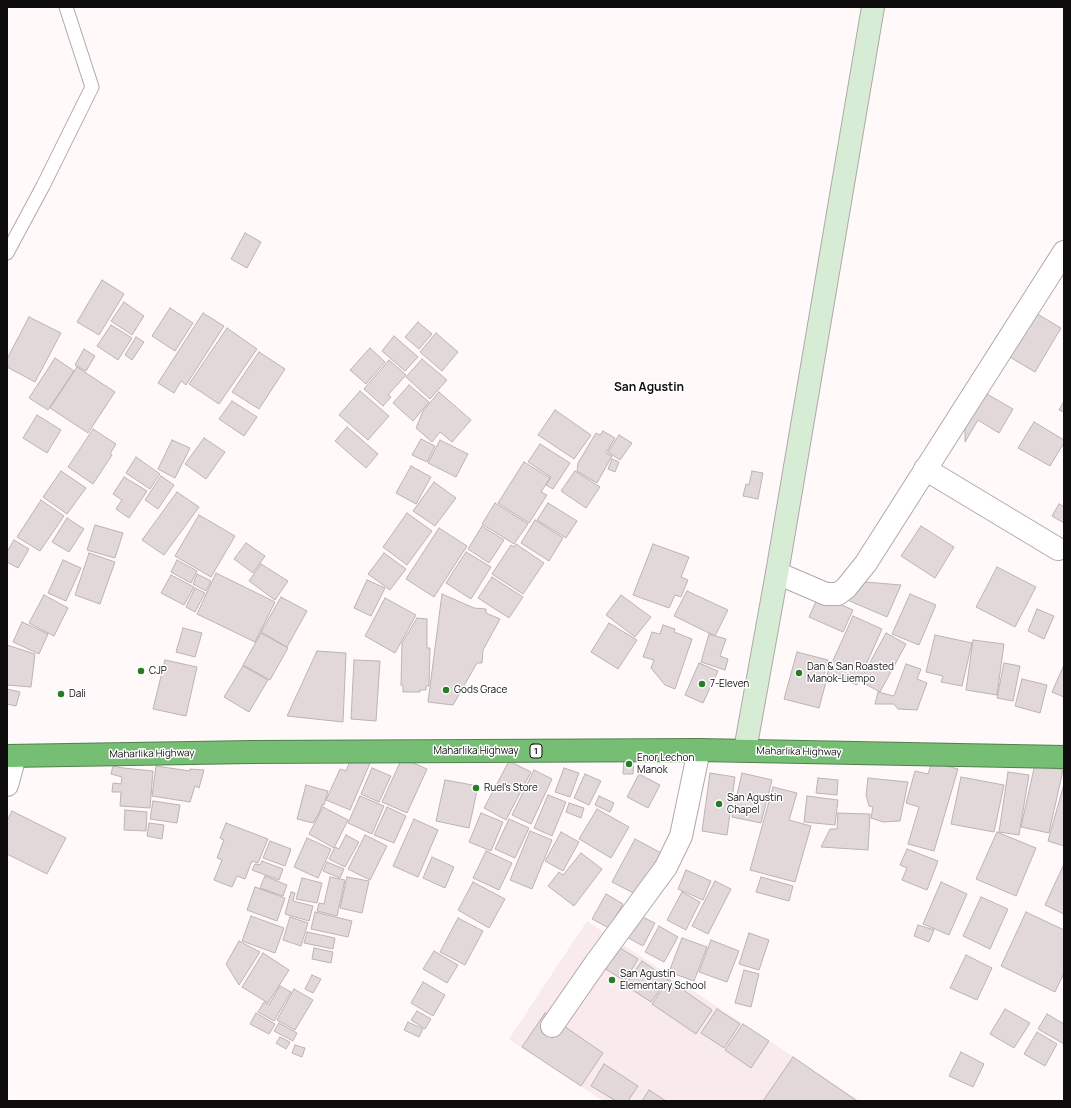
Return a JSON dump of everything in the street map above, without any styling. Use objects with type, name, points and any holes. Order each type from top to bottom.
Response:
[{"type":"highway","name":"Maharlika Highway","points":[[11,756],[252,752],[745,750],[1064,757]]},
{"type":"street","points":[[745,750],[777,573],[873,7]]},
{"type":"street","points":[[777,573],[826,594],[838,594],[846,588],[866,563],[1064,252]]},
{"type":"street","points":[[925,469],[1058,549]]},
{"type":"street","points":[[552,1026],[666,867],[681,836],[699,750]]},
{"type":"street","points":[[7,784],[11,756]]},
{"type":"lane","points":[[7,253],[43,186],[92,87],[66,7]]},
{"type":"shaded area","name":"San Agustin Elementary School","points":[[587,921],[860,1101],[603,1101],[509,1039]]},
{"type":"building","points":[[245,233],[261,242],[247,268],[231,259]]},
{"type":"building","points":[[102,280],[124,294],[99,335],[77,322]]},
{"type":"building","points":[[124,302],[144,316],[132,335],[111,321]]},
{"type":"building","points":[[170,308],[193,323],[175,351],[152,336]]},
{"type":"building","points":[[1034,312],[1061,328],[1035,372],[1008,356]]},
{"type":"building","points":[[203,313],[224,326],[186,385],[181,381],[174,393],[158,383]]},
{"type":"building","points":[[29,317],[61,333],[35,382],[7,367],[7,359]]},
{"type":"building","points":[[418,322],[432,334],[419,349],[405,337]]},
{"type":"building","points":[[111,325],[132,338],[118,360],[97,346]]},
{"type":"building","points":[[227,328],[257,349],[219,404],[189,384]]},
{"type":"building","points":[[436,333],[458,352],[442,371],[420,352]]},
{"type":"building","points":[[394,336],[418,357],[405,371],[382,351]]},
{"type":"building","points":[[136,337],[144,342],[132,360],[125,355]]},
{"type":"building","points":[[370,348],[385,362],[366,384],[350,370]]},
{"type":"building","points":[[84,349],[95,356],[86,371],[75,365]]},
{"type":"building","points":[[259,352],[285,369],[259,409],[232,392]]},
{"type":"building","points":[[55,358],[74,371],[48,410],[29,398]]},
{"type":"building","points":[[422,359],[447,380],[430,399],[406,377]]},
{"type":"building","points":[[389,360],[406,375],[388,395],[391,397],[383,406],[364,389]]},
{"type":"building","points":[[77,367],[115,392],[88,433],[50,408]]},
{"type":"building","points":[[409,385],[429,402],[413,421],[393,403]]},
{"type":"building","points":[[980,390],[1013,409],[999,433],[978,420],[965,442],[965,425]]},
{"type":"building","points":[[360,391],[389,416],[368,440],[339,415]]},
{"type":"building","points":[[439,392],[471,420],[452,442],[440,432],[432,442],[416,428],[423,411]]},
{"type":"building","points":[[232,401],[257,417],[244,436],[219,419]]},
{"type":"building","points":[[1064,401],[1064,412],[1059,410]]},
{"type":"building","points":[[555,410],[591,435],[574,459],[538,435]]},
{"type":"building","points":[[37,415],[61,430],[47,453],[23,438]]},
{"type":"building","points":[[1034,422],[1064,440],[1064,443],[1050,466],[1018,448]]},
{"type":"building","points":[[347,427],[378,454],[366,468],[335,441]]},
{"type":"building","points":[[93,429],[116,444],[110,454],[112,455],[93,484],[68,467]]},
{"type":"building","points":[[603,431],[615,438],[606,453],[612,456],[597,483],[577,471],[578,463],[596,433],[600,435]]},
{"type":"building","points":[[619,435],[632,443],[620,460],[608,452]]},
{"type":"building","points":[[204,438],[225,452],[206,479],[185,464]]},
{"type":"building","points":[[421,439],[435,446],[427,462],[412,455]]},
{"type":"building","points":[[172,440],[190,448],[175,478],[158,469]]},
{"type":"building","points":[[440,440],[468,454],[456,477],[428,463]]},
{"type":"building","points":[[540,444],[570,463],[553,489],[546,485],[551,477],[528,462]]},
{"type":"building","points":[[136,457],[160,474],[150,489],[126,473]]},
{"type":"building","points":[[612,459],[619,462],[615,472],[608,469]]},
{"type":"building","points":[[524,462],[550,478],[541,492],[547,495],[529,523],[498,503]]},
{"type":"building","points":[[411,466],[431,477],[416,504],[396,493]]},
{"type":"building","points":[[61,471],[86,488],[67,514],[43,497]]},
{"type":"building","points":[[575,471],[600,487],[586,508],[561,491]]},
{"type":"building","points":[[752,471],[763,473],[758,499],[743,496],[746,484],[749,485]]},
{"type":"building","points":[[161,476],[174,485],[158,509],[145,500]]},
{"type":"building","points":[[124,477],[147,491],[129,518],[116,509],[122,500],[113,494]]},
{"type":"building","points":[[434,482],[456,498],[435,526],[413,511]]},
{"type":"building","points":[[177,492],[199,507],[164,555],[142,540]]},
{"type":"building","points":[[41,500],[64,516],[40,551],[17,537]]},
{"type":"building","points":[[495,503],[528,524],[514,544],[482,524]]},
{"type":"building","points":[[548,503],[577,521],[566,538],[537,520]]},
{"type":"building","points":[[1059,504],[1063,506],[1064,504],[1064,523],[1052,516]]},
{"type":"building","points":[[407,513],[432,531],[407,565],[383,547]]},
{"type":"building","points":[[199,515],[235,536],[211,577],[175,556]]},
{"type":"building","points":[[67,518],[84,529],[69,552],[52,542]]},
{"type":"building","points":[[535,520],[563,538],[549,561],[521,543]]},
{"type":"building","points":[[95,525],[123,533],[115,558],[87,550]]},
{"type":"building","points":[[482,526],[504,540],[489,563],[468,549]]},
{"type":"building","points":[[921,526],[954,547],[935,578],[901,556]]},
{"type":"building","points":[[439,528],[467,546],[434,597],[406,579]]},
{"type":"building","points":[[14,540],[29,549],[18,568],[7,562],[7,552]]},
{"type":"building","points":[[246,543],[265,556],[253,573],[234,559]]},
{"type":"building","points":[[516,544],[544,563],[523,594],[492,574],[511,545],[514,547]]},
{"type":"building","points":[[653,544],[689,557],[681,577],[688,580],[681,597],[675,595],[669,608],[633,595]]},
{"type":"building","points":[[466,552],[491,567],[471,599],[446,583]]},
{"type":"building","points":[[89,553],[115,562],[100,604],[75,595]]},
{"type":"building","points":[[384,553],[406,569],[390,590],[368,574]]},
{"type":"building","points":[[63,560],[81,568],[66,601],[48,593]]},
{"type":"building","points":[[177,560],[197,571],[191,583],[171,572]]},
{"type":"building","points":[[261,564],[288,581],[275,600],[249,581]]},
{"type":"building","points":[[997,567],[1036,587],[1015,627],[976,607]]},
{"type":"building","points":[[216,573],[275,602],[255,642],[197,614]]},
{"type":"building","points":[[197,574],[211,581],[206,591],[193,584]]},
{"type":"building","points":[[171,575],[194,587],[184,605],[161,593]]},
{"type":"building","points":[[492,577],[523,597],[509,618],[478,598]]},
{"type":"building","points":[[367,580],[385,588],[371,616],[354,608]]},
{"type":"building","points":[[865,582],[901,585],[887,617],[838,596]]},
{"type":"building","points":[[195,588],[205,593],[195,612],[186,607]]},
{"type":"building","points":[[687,591],[728,610],[715,636],[674,616]]},
{"type":"building","points":[[442,594],[474,608],[486,609],[486,613],[500,619],[483,650],[482,663],[477,663],[453,705],[428,702]]},
{"type":"building","points":[[910,594],[936,605],[919,645],[892,634]]},
{"type":"building","points":[[44,595],[68,608],[54,636],[29,623]]},
{"type":"building","points":[[621,595],[651,617],[635,637],[606,615]]},
{"type":"building","points":[[819,595],[853,610],[843,632],[809,617]]},
{"type":"building","points":[[281,597],[307,611],[287,647],[261,632]]},
{"type":"building","points":[[385,598],[416,615],[395,653],[365,636]]},
{"type":"building","points":[[1037,609],[1054,616],[1044,639],[1028,631]]},
{"type":"building","points":[[853,616],[882,629],[857,685],[839,677],[838,679],[827,674]]},
{"type":"building","points":[[417,618],[427,619],[427,648],[430,648],[429,686],[426,686],[426,690],[420,690],[420,692],[403,692],[403,686],[401,685],[402,643]]},
{"type":"building","points":[[22,622],[48,634],[39,654],[13,642]]},
{"type":"building","points":[[609,623],[637,640],[618,669],[591,652]]},
{"type":"building","points":[[663,625],[675,629],[674,632],[692,639],[675,689],[665,685],[651,668],[654,660],[643,657],[652,632],[660,634]]},
{"type":"building","points":[[183,628],[202,633],[195,657],[176,652]]},
{"type":"building","points":[[261,633],[288,648],[270,680],[243,665]]},
{"type":"building","points":[[886,633],[906,644],[880,692],[860,681]]},
{"type":"building","points":[[709,634],[726,639],[720,656],[728,659],[725,670],[701,662]]},
{"type":"building","points":[[935,635],[972,643],[962,686],[941,682],[943,676],[926,672]]},
{"type":"building","points":[[973,640],[1004,644],[997,695],[966,690]]},
{"type":"building","points":[[7,645],[35,654],[31,687],[7,685]]},
{"type":"building","points":[[317,651],[346,653],[343,722],[287,716]]},
{"type":"building","points":[[797,652],[828,660],[822,681],[826,682],[819,708],[784,699]]},
{"type":"building","points":[[165,660],[197,667],[186,716],[153,709]]},
{"type":"building","points":[[354,660],[380,661],[376,721],[351,719]]},
{"type":"building","points":[[699,663],[718,671],[703,703],[685,695]]},
{"type":"building","points":[[1004,663],[1020,666],[1013,701],[997,698]]},
{"type":"building","points":[[906,664],[921,669],[917,679],[927,683],[917,710],[898,709],[894,704],[875,704],[878,692],[894,696]]},
{"type":"building","points":[[1064,665],[1064,697],[1052,692]]},
{"type":"building","points":[[243,666],[268,680],[249,712],[224,697]]},
{"type":"building","points":[[1022,679],[1047,685],[1040,713],[1015,706]]},
{"type":"building","points":[[7,689],[20,692],[16,706],[7,704]]},
{"type":"building","points":[[352,756],[370,763],[350,810],[326,800],[340,769],[346,771]]},
{"type":"building","points":[[624,756],[634,757],[633,774],[623,774]]},
{"type":"building","points":[[402,758],[427,769],[407,813],[382,802]]},
{"type":"building","points":[[509,761],[531,772],[506,820],[484,808]]},
{"type":"building","points":[[932,762],[958,769],[934,851],[908,844],[919,807],[906,803],[915,771],[928,774]]},
{"type":"building","points":[[1035,764],[1063,770],[1049,833],[1021,827]]},
{"type":"building","points":[[113,766],[153,771],[150,808],[120,806],[121,792],[112,792],[113,783],[121,784],[122,777],[111,774]]},
{"type":"building","points":[[156,766],[190,771],[190,769],[204,770],[199,788],[195,786],[190,802],[152,796]]},
{"type":"building","points":[[372,768],[391,776],[379,802],[361,794]]},
{"type":"building","points":[[564,768],[579,773],[570,797],[555,792]]},
{"type":"building","points":[[534,770],[552,779],[531,824],[512,815]]},
{"type":"building","points":[[1008,772],[1029,775],[1019,835],[999,832]]},
{"type":"building","name":"San Agustin Chapel","points":[[710,773],[735,777],[727,835],[702,831]]},
{"type":"building","points":[[742,773],[772,780],[761,823],[732,817]]},
{"type":"building","points":[[585,774],[601,781],[589,805],[574,798]]},
{"type":"building","points":[[639,774],[660,785],[648,808],[627,797]]},
{"type":"building","points":[[961,777],[1004,785],[994,832],[951,824]]},
{"type":"building","points":[[818,778],[838,780],[837,795],[816,793]]},
{"type":"building","points":[[868,778],[908,782],[900,821],[883,822],[871,818],[873,807],[869,806],[866,795]]},
{"type":"building","points":[[445,780],[478,786],[469,828],[436,821]]},
{"type":"building","points":[[1064,784],[1064,846],[1048,841]]},
{"type":"building","points":[[306,785],[328,791],[324,805],[322,805],[313,823],[297,819]]},
{"type":"building","points":[[773,787],[797,793],[789,820],[811,826],[795,882],[750,870]]},
{"type":"building","points":[[548,795],[566,802],[552,836],[534,828]]},
{"type":"building","points":[[360,796],[384,806],[372,834],[348,823]]},
{"type":"building","points":[[599,796],[614,803],[610,812],[595,805]]},
{"type":"building","points":[[807,796],[838,800],[835,825],[804,822]]},
{"type":"building","points":[[153,801],[180,805],[177,823],[150,819]]},
{"type":"building","points":[[569,803],[584,808],[581,818],[566,812]]},
{"type":"building","points":[[323,807],[348,820],[334,848],[309,834]]},
{"type":"building","points":[[387,807],[406,816],[394,843],[374,835]]},
{"type":"building","points":[[597,809],[629,827],[611,858],[579,839]]},
{"type":"building","points":[[125,810],[147,812],[146,831],[124,830]]},
{"type":"building","points":[[12,811],[66,838],[47,874],[7,854],[7,821]]},
{"type":"building","points":[[481,813],[503,822],[491,851],[469,842]]},
{"type":"building","points":[[838,813],[870,814],[868,850],[821,847],[830,829],[837,829]]},
{"type":"building","points":[[414,819],[438,830],[418,877],[393,866]]},
{"type":"building","points":[[509,819],[529,828],[515,858],[495,849]]},
{"type":"building","points":[[149,823],[164,825],[162,839],[147,836]]},
{"type":"building","points":[[226,823],[268,839],[258,863],[252,861],[245,879],[237,876],[232,887],[214,880],[222,860],[217,858],[224,840],[220,838]]},
{"type":"building","points":[[530,831],[552,840],[532,889],[510,880]]},
{"type":"building","points":[[561,832],[579,842],[563,871],[545,861]]},
{"type":"building","points":[[997,832],[1036,848],[1016,896],[976,879]]},
{"type":"building","points":[[346,835],[359,842],[345,867],[329,859],[335,847],[339,849]]},
{"type":"building","points":[[365,835],[387,846],[370,880],[348,869]]},
{"type":"building","points":[[307,838],[331,849],[318,878],[294,867]]},
{"type":"building","points":[[635,839],[663,854],[641,897],[612,882]]},
{"type":"building","points":[[270,841],[291,849],[285,866],[263,858]]},
{"type":"building","points":[[907,849],[938,861],[927,890],[902,880],[907,868],[900,865]]},
{"type":"building","points":[[486,851],[512,863],[499,890],[473,878]]},
{"type":"building","points":[[581,853],[602,869],[574,906],[548,886],[559,872],[563,875]]},
{"type":"building","points":[[432,857],[454,867],[445,888],[423,878]]},
{"type":"building","points":[[262,861],[283,869],[279,880],[252,870],[255,864],[260,865]]},
{"type":"building","points":[[327,862],[344,869],[340,878],[323,871]]},
{"type":"building","points":[[1064,864],[1064,914],[1045,905]]},
{"type":"building","points":[[686,870],[711,881],[703,900],[678,889]]},
{"type":"building","points":[[265,876],[287,885],[283,896],[260,888]]},
{"type":"building","points":[[330,877],[345,880],[337,916],[317,911],[319,903],[324,904]]},
{"type":"building","points":[[347,877],[369,881],[362,913],[340,908]]},
{"type":"building","points":[[761,877],[793,886],[789,901],[756,892]]},
{"type":"building","points":[[302,878],[322,883],[317,903],[296,899]]},
{"type":"building","points":[[715,881],[731,889],[708,934],[692,926]]},
{"type":"building","points":[[473,882],[505,899],[489,928],[458,910]]},
{"type":"building","points":[[941,882],[967,894],[949,935],[923,924]]},
{"type":"building","points":[[255,887],[285,898],[277,921],[247,910]]},
{"type":"building","points":[[291,892],[295,893],[293,901],[313,906],[309,921],[285,914]]},
{"type":"building","points":[[682,892],[700,902],[686,930],[667,920]]},
{"type":"building","points":[[606,894],[623,904],[609,928],[592,919]]},
{"type":"building","points":[[981,897],[1008,909],[990,949],[963,936]]},
{"type":"building","points":[[315,912],[352,921],[348,937],[311,929]]},
{"type":"building","points":[[1026,912],[1064,930],[1064,973],[1055,992],[1001,966]]},
{"type":"building","points":[[634,913],[655,923],[643,946],[623,935]]},
{"type":"building","points":[[251,916],[284,928],[275,953],[242,941]]},
{"type":"building","points":[[290,917],[308,923],[301,946],[283,940]]},
{"type":"building","points":[[458,918],[483,931],[465,965],[440,952]]},
{"type":"building","points":[[918,925],[934,930],[929,942],[914,936]]},
{"type":"building","points":[[659,926],[678,937],[664,962],[645,952]]},
{"type":"building","points":[[307,932],[335,938],[333,949],[304,943]]},
{"type":"building","points":[[749,933],[769,940],[759,970],[739,964]]},
{"type":"building","points":[[682,938],[707,947],[694,981],[669,972]]},
{"type":"building","points":[[711,940],[739,951],[727,982],[699,972]]},
{"type":"building","points":[[239,941],[260,952],[239,985],[226,964]]},
{"type":"building","points":[[612,943],[638,959],[625,981],[599,965]]},
{"type":"building","points":[[314,948],[333,952],[331,963],[312,959]]},
{"type":"building","points":[[434,951],[458,965],[447,983],[423,969]]},
{"type":"building","points":[[263,953],[289,970],[268,1003],[242,987]]},
{"type":"building","points":[[966,955],[992,968],[977,1000],[950,988]]},
{"type":"building","points":[[642,961],[668,979],[651,1002],[625,985]]},
{"type":"building","points":[[744,970],[759,974],[751,1007],[735,1003]]},
{"type":"building","points":[[312,975],[321,979],[313,993],[305,989]]},
{"type":"building","points":[[669,980],[712,1010],[696,1034],[652,1004]]},
{"type":"building","points":[[423,982],[445,995],[433,1016],[411,1003]]},
{"type":"building","points":[[280,986],[291,992],[274,1021],[258,1012],[264,1002],[269,1005]]},
{"type":"building","points":[[294,989],[313,1000],[295,1030],[277,1020]]},
{"type":"building","points":[[717,1009],[740,1024],[724,1048],[701,1033]]},
{"type":"building","points":[[1005,1009],[1030,1023],[1014,1048],[990,1034]]},
{"type":"building","points":[[417,1011],[431,1019],[425,1029],[411,1020]]},
{"type":"building","points":[[256,1013],[275,1024],[269,1034],[250,1024]]},
{"type":"building","points":[[545,1013],[603,1053],[581,1086],[522,1047]]},
{"type":"building","points":[[1047,1014],[1064,1024],[1064,1044],[1038,1029]]},
{"type":"building","points":[[408,1022],[423,1029],[419,1037],[404,1030]]},
{"type":"building","points":[[279,1023],[297,1033],[293,1041],[274,1031]]},
{"type":"building","points":[[743,1024],[769,1041],[751,1068],[725,1050]]},
{"type":"building","points":[[1037,1032],[1057,1044],[1045,1066],[1024,1054]]},
{"type":"building","points":[[280,1037],[290,1042],[286,1049],[276,1043]]},
{"type":"building","points":[[295,1045],[305,1048],[302,1057],[292,1053]]},
{"type":"building","points":[[961,1052],[984,1064],[973,1087],[949,1076]]},
{"type":"building","points":[[793,1057],[857,1101],[763,1101]]},
{"type":"building","points":[[604,1064],[638,1086],[628,1101],[616,1101],[591,1086]]},
{"type":"building","points":[[649,1090],[666,1101],[642,1101]]},
{"type":"place","name":"CJP","points":[[141,671]]},
{"type":"place","name":"Dan & San Roasted Manok-Liempo","points":[[799,673]]},
{"type":"place","name":"7-Eleven","points":[[702,684]]},
{"type":"place","name":"Gods Grace","points":[[446,690]]},
{"type":"place","name":"Dali","points":[[61,694]]},
{"type":"place","name":"Enor Lechon Manok","points":[[629,764]]},
{"type":"place","name":"Ruel's Store","points":[[476,788]]},
{"type":"place","name":"San Agustin Chapel","points":[[719,804]]},
{"type":"place","name":"San Agustin Elementary School","points":[[612,980]]},
{"type":"district","name":"San Agustin","points":[[649,388]]}]
